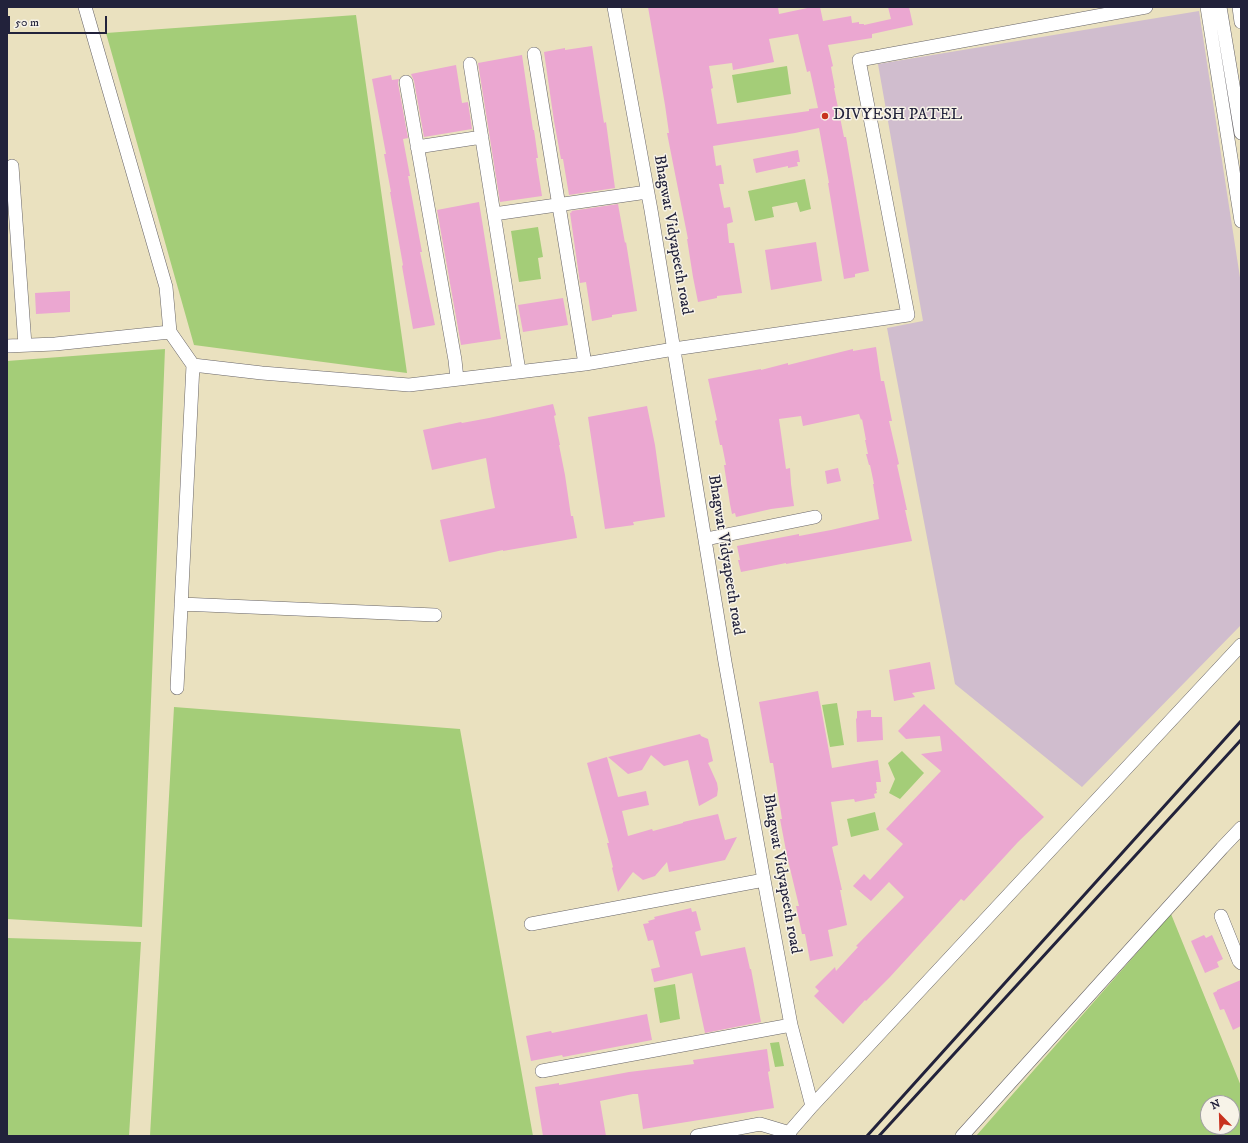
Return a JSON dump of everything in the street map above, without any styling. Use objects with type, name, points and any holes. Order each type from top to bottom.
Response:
[{"type":"street","points":[[85,7],[166,287],[170,332],[193,365],[177,688]]},
{"type":"street","name":"Bhagwat Vidyapeeth road","points":[[614,7],[674,349],[725,662],[764,880],[791,1025],[812,1106]]},
{"type":"street","points":[[193,365],[262,373],[409,385],[585,364],[674,349],[908,316],[859,60],[1146,7]]},
{"type":"street","points":[[1207,7],[1241,221]]},
{"type":"street","points":[[1220,7],[1241,133]]},
{"type":"street","points":[[1239,7],[1241,22]]},
{"type":"street","points":[[534,54],[585,364]]},
{"type":"street","points":[[470,64],[519,371]]},
{"type":"street","points":[[406,82],[455,360],[457,379]]},
{"type":"street","points":[[417,146],[482,137]]},
{"type":"street","points":[[12,166],[26,345]]},
{"type":"street","points":[[494,214],[647,192]]},
{"type":"street","points":[[7,346],[55,344],[170,332]]},
{"type":"street","points":[[706,539],[815,517]]},
{"type":"street","points":[[181,604],[435,615]]},
{"type":"street","points":[[697,1136],[760,1124],[788,1134],[812,1106],[1241,645]]},
{"type":"street","points":[[962,1136],[1241,828]]},
{"type":"street","points":[[532,924],[764,880]]},
{"type":"street","points":[[1221,916],[1241,963]]},
{"type":"street","points":[[542,1071],[791,1025]]},
{"type":"shaded area","points":[[1199,11],[1241,284],[1241,625],[1082,787],[955,684],[887,328],[923,321],[878,64]]},
{"type":"green space","points":[[356,15],[407,373],[194,345],[106,33]]},
{"type":"green space","points":[[787,66],[791,94],[737,103],[732,75]]},
{"type":"green space","points":[[805,179],[811,209],[800,212],[797,202],[772,207],[774,217],[755,221],[748,191]]},
{"type":"green space","points":[[538,227],[543,257],[538,258],[541,279],[519,282],[511,231]]},
{"type":"green space","points":[[165,349],[142,927],[7,919],[7,361]]},
{"type":"green space","points":[[837,703],[844,745],[830,747],[822,705]]},
{"type":"green space","points":[[174,707],[460,729],[533,1136],[150,1136]]},
{"type":"green space","points":[[902,751],[924,773],[900,799],[889,793],[895,779],[888,763]]},
{"type":"green space","points":[[875,812],[879,830],[851,837],[847,819]]},
{"type":"green space","points":[[1171,914],[1241,1086],[1241,1136],[976,1136]]},
{"type":"green space","points":[[7,938],[141,942],[129,1136],[7,1136]]},
{"type":"green space","points":[[675,984],[680,1019],[660,1023],[654,988]]},
{"type":"green space","points":[[779,1042],[784,1066],[775,1067],[770,1043]]},
{"type":"building","points":[[648,7],[778,7],[779,14],[812,7],[820,7],[823,21],[851,16],[852,23],[859,22],[859,24],[864,25],[891,19],[888,7],[909,7],[913,25],[872,34],[872,38],[828,45],[833,66],[831,67],[834,88],[844,137],[846,137],[869,271],[855,274],[855,277],[844,279],[819,128],[713,146],[716,166],[721,165],[724,184],[719,184],[724,208],[730,207],[733,222],[727,224],[729,243],[734,243],[742,293],[717,296],[717,298],[698,302],[688,239],[667,133],[669,133]],"holes":[[[798,34],[807,72],[810,71],[818,108],[809,109],[809,111],[717,124],[709,66],[732,63],[733,70],[774,62],[769,39]]]},
{"type":"building","points":[[592,46],[604,123],[606,122],[615,188],[569,195],[563,159],[561,159],[554,121],[544,52],[565,48],[565,50]]},
{"type":"building","points":[[522,55],[538,158],[536,158],[542,196],[500,202],[478,63]]},
{"type":"building","points":[[456,65],[462,103],[468,102],[472,129],[424,137],[414,81],[411,74]]},
{"type":"building","points":[[391,75],[392,80],[399,79],[398,83],[408,138],[403,139],[410,176],[408,176],[422,252],[420,252],[435,325],[413,329],[384,154],[386,154],[372,79]]},
{"type":"building","points":[[798,150],[800,162],[797,162],[798,166],[788,168],[788,166],[756,173],[753,159]]},
{"type":"building","points":[[479,202],[501,339],[461,345],[437,210]]},
{"type":"building","points":[[618,204],[625,243],[626,242],[637,311],[612,315],[612,317],[592,321],[586,282],[580,283],[570,213],[572,212],[571,211]]},
{"type":"building","points":[[816,242],[822,281],[771,290],[765,250]]},
{"type":"building","points":[[70,291],[70,312],[36,314],[35,293]]},
{"type":"building","points":[[563,298],[568,325],[523,332],[518,305]]},
{"type":"building","points":[[876,347],[881,381],[884,381],[892,421],[889,421],[899,464],[897,465],[912,541],[741,572],[737,546],[799,534],[799,536],[831,530],[879,519],[874,484],[866,454],[868,454],[862,419],[861,420],[859,414],[803,426],[801,416],[779,419],[786,469],[790,468],[794,506],[771,509],[736,517],[735,513],[732,514],[724,465],[726,465],[722,445],[720,445],[715,421],[717,420],[708,379],[761,370],[788,363],[788,365],[853,349],[853,351]]},
{"type":"building","points":[[553,404],[556,415],[554,416],[571,516],[573,516],[577,538],[503,550],[449,562],[440,520],[495,508],[486,458],[432,470],[423,430]]},
{"type":"building","points":[[647,406],[655,445],[665,517],[633,522],[634,525],[605,529],[588,417]]},
{"type":"building","points":[[838,468],[841,481],[827,484],[825,471]]},
{"type":"building","points":[[930,662],[935,689],[912,693],[915,697],[894,701],[889,670]]},
{"type":"building","points":[[818,691],[832,768],[878,760],[881,782],[876,782],[877,793],[874,794],[875,798],[855,802],[854,799],[831,802],[838,845],[832,847],[842,890],[840,890],[847,925],[828,930],[833,956],[810,961],[805,934],[802,934],[796,906],[799,906],[787,856],[780,819],[782,819],[773,763],[770,763],[759,702]]},
{"type":"building","points":[[924,704],[1044,817],[1018,842],[964,901],[961,899],[890,977],[866,1001],[865,1000],[843,1024],[814,996],[819,991],[815,987],[835,967],[836,971],[858,947],[856,946],[904,897],[889,882],[871,901],[853,886],[864,874],[870,880],[903,844],[886,829],[941,771],[921,754],[942,751],[940,736],[906,739],[898,731]]},
{"type":"building","points":[[871,710],[871,717],[882,717],[883,740],[857,742],[857,711]]},
{"type":"building","points":[[700,734],[708,739],[713,761],[708,763],[717,783],[718,789],[717,796],[699,806],[688,760],[664,766],[651,755],[642,770],[628,774],[608,757]]},
{"type":"building","points":[[607,757],[618,797],[646,791],[649,805],[622,811],[628,836],[718,814],[725,840],[737,837],[725,860],[669,872],[667,862],[655,876],[643,880],[633,872],[618,892],[607,843],[609,843],[587,763]]},
{"type":"building","points":[[691,908],[692,912],[696,911],[701,930],[695,932],[701,956],[745,947],[751,969],[761,1022],[705,1033],[692,973],[654,982],[651,969],[660,967],[653,940],[648,941],[643,924],[649,923],[648,921],[655,919],[654,917]]},
{"type":"building","points":[[1204,935],[1206,938],[1212,935],[1223,959],[1217,962],[1219,967],[1205,973],[1191,941]]},
{"type":"building","points":[[1241,980],[1241,1026],[1233,1030],[1224,1009],[1220,1010],[1213,993]]},
{"type":"building","points":[[647,1014],[652,1040],[563,1057],[562,1055],[531,1061],[526,1036],[551,1031],[552,1033]]},
{"type":"building","points":[[767,1049],[770,1071],[768,1072],[774,1108],[643,1129],[638,1094],[633,1094],[600,1101],[606,1136],[543,1136],[535,1087],[559,1083],[559,1085],[629,1072],[694,1064],[693,1060]]},
{"type":"railway","points":[[867,1136],[1241,721]]},
{"type":"railway","points":[[879,1136],[1241,740]]},
{"type":"place","name":"DIVYESH PATEL","points":[[825,116]]}]
